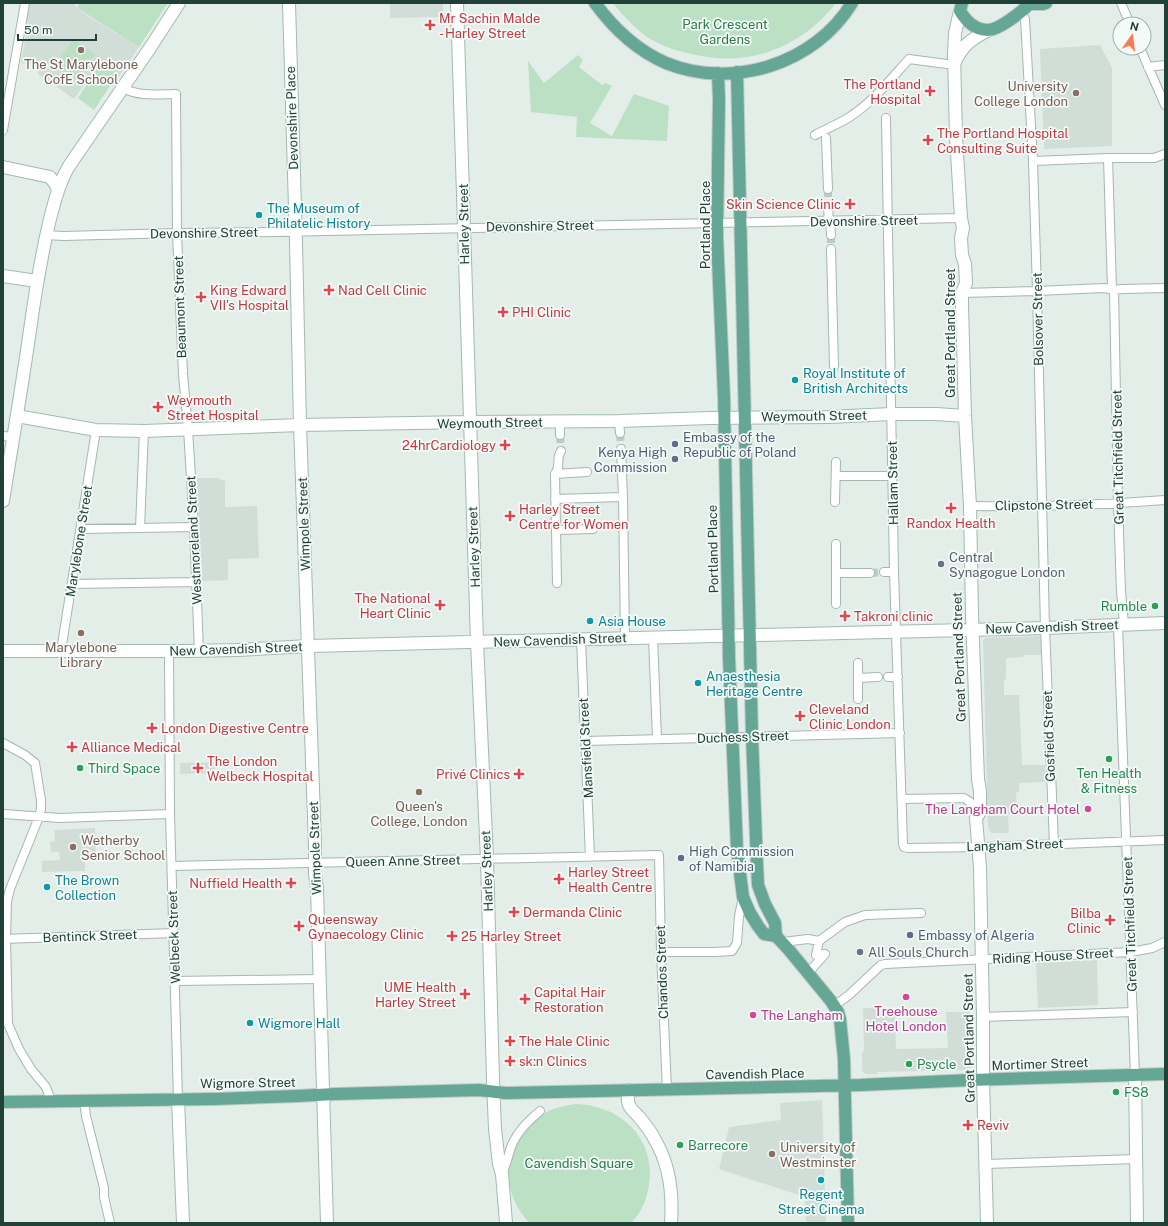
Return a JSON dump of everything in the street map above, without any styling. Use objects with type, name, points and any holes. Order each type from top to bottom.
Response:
[{"type":"main road","points":[[595,3],[619,32],[633,44],[649,54],[666,62],[685,68],[718,73],[765,68],[782,62],[812,46],[837,24],[848,11],[852,3]]},
{"type":"main road","points":[[989,30],[1011,19],[1027,6],[1046,3]]},
{"type":"main road","name":"Great Portland Street","points":[[961,7],[965,18],[973,25],[978,28],[989,30]]},
{"type":"main road","points":[[737,72],[752,736],[758,885],[765,904],[775,923],[779,939],[834,1006],[840,1019],[844,1059],[848,1223]]},
{"type":"main road","name":"Portland Place","points":[[718,73],[718,223],[732,737],[737,849],[744,897]]},
{"type":"main road","points":[[744,897],[750,913],[764,934],[779,939]]},
{"type":"main road","name":"Mortimer Street","points":[[844,1086],[1165,1074]]},
{"type":"main road","name":"Cavendish Place","points":[[667,1090],[844,1086]]},
{"type":"main road","name":"Wigmore Street","points":[[3,1102],[178,1099],[479,1090],[494,1092]]},
{"type":"main road","points":[[494,1092],[667,1090]]},
{"type":"street","points":[[4,127],[25,3]]},
{"type":"street","points":[[3,501],[8,437],[17,416],[38,277],[46,235],[63,175],[179,3]]},
{"type":"street","name":"Devonshire Place","points":[[289,3],[300,426]]},
{"type":"street","name":"Harley Street","points":[[457,3],[463,147],[464,228],[477,642],[487,859],[494,1092]]},
{"type":"street","points":[[1121,3],[1127,16]]},
{"type":"street","name":"Bolsover Street","points":[[1027,6],[1025,20],[1033,161],[1045,628]]},
{"type":"street","name":"Great Portland Street","points":[[961,7],[955,35],[954,65],[956,137],[961,218],[963,228],[962,255],[965,264],[966,283],[962,293],[964,416],[970,506],[972,630],[978,779],[980,791],[980,812],[976,818],[980,868],[987,1223]]},
{"type":"street","points":[[815,135],[856,112],[882,88],[909,59],[954,65],[962,49],[975,38],[989,30]]},
{"type":"street","points":[[1143,56],[1165,106]]},
{"type":"street","points":[[1148,67],[1165,65]]},
{"type":"street","name":"Beaumont Street","points":[[123,88],[132,93],[140,94],[176,94],[177,233],[183,374],[188,429]]},
{"type":"street","name":"Hallam Street","points":[[886,118],[894,572],[904,847]]},
{"type":"street","points":[[826,138],[828,189]]},
{"type":"street","points":[[1033,161],[1154,158],[1165,154]]},
{"type":"street","name":"Great Titchfield Street","points":[[1108,158],[1121,591],[1126,842],[1135,1075],[1137,1223]]},
{"type":"street","points":[[50,177],[69,166]]},
{"type":"street","points":[[3,167],[50,177],[56,184],[58,190]]},
{"type":"street","points":[[828,208],[831,235]]},
{"type":"street","name":"Devonshire Street","points":[[46,235],[63,236],[296,232],[961,218]]},
{"type":"street","points":[[831,249],[834,366]]},
{"type":"street","points":[[3,276],[38,277]]},
{"type":"street","points":[[962,293],[1104,288],[1113,290],[1165,288]]},
{"type":"street","name":"Weymouth Street","points":[[17,416],[96,430],[144,431],[470,422],[560,422],[745,417],[829,417],[891,414],[936,414],[964,416]]},
{"type":"street","points":[[619,421],[620,433]]},
{"type":"street","points":[[560,422],[560,435]]},
{"type":"street","name":"Wimpole Street","points":[[300,426],[316,845],[314,875],[317,888],[327,1223]]},
{"type":"street","name":"Westmoreland Street","points":[[188,429],[199,651]]},
{"type":"street","name":"Marylebone Street","points":[[61,651],[96,430]]},
{"type":"street","points":[[140,528],[144,431]]},
{"type":"street","points":[[620,449],[623,497],[625,638]]},
{"type":"street","points":[[557,583],[555,474],[559,469],[558,456],[561,451]]},
{"type":"street","points":[[835,502],[836,462]]},
{"type":"street","points":[[555,474],[587,472]]},
{"type":"street","points":[[836,476],[893,476]]},
{"type":"street","points":[[555,499],[623,497]]},
{"type":"street","name":"Clipstone Street","points":[[970,506],[1118,504],[1165,500]]},
{"type":"street","points":[[80,529],[194,527]]},
{"type":"street","points":[[556,530],[593,529]]},
{"type":"street","points":[[836,544],[836,604]]},
{"type":"street","points":[[884,572],[894,572]]},
{"type":"street","points":[[836,573],[870,573]]},
{"type":"street","points":[[72,584],[196,582]]},
{"type":"street","name":"New Cavendish Street","points":[[3,651],[199,651],[309,646],[972,630],[1165,623]]},
{"type":"street","name":"Gosfield Street","points":[[1045,628],[1054,844]]},
{"type":"street","points":[[653,637],[657,739]]},
{"type":"street","name":"Mansfield Street","points":[[581,639],[590,856]]},
{"type":"street","name":"Welbeck Street","points":[[169,651],[170,814],[183,1223]]},
{"type":"street","points":[[858,663],[858,699]]},
{"type":"street","points":[[888,678],[898,677]]},
{"type":"street","points":[[858,678],[878,678]]},
{"type":"street","name":"Duchess Street","points":[[585,741],[900,733]]},
{"type":"street","points":[[3,743],[35,763],[41,809],[10,889],[7,902],[4,939],[8,1024],[27,1062],[46,1088],[51,1101]]},
{"type":"street","points":[[902,799],[964,798],[970,802],[976,818]]},
{"type":"street","points":[[3,814],[60,818],[170,814]]},
{"type":"street","name":"Langham Street","points":[[904,847],[978,847],[1165,840]]},
{"type":"street","name":"Queen Anne Street","points":[[172,866],[659,855]]},
{"type":"street","name":"Chandos Street","points":[[659,855],[661,952],[667,1090]]},
{"type":"street","name":"Portland Place","points":[[661,952],[732,951],[737,943],[739,916],[744,897]]},
{"type":"street","points":[[808,973],[825,954],[816,955],[819,941],[845,922],[866,915],[922,913]]},
{"type":"street","name":"Bentinck Street","points":[[4,939],[174,934]]},
{"type":"street","points":[[779,939],[808,939],[819,941]]},
{"type":"street","name":"Riding House Street","points":[[834,1006],[849,995],[881,965],[885,964],[1131,952],[1152,948],[1165,942]]},
{"type":"street","points":[[175,981],[320,979]]},
{"type":"street","points":[[983,1017],[1133,1012]]},
{"type":"street","points":[[628,1090],[628,1101],[630,1107],[648,1128],[661,1151],[670,1179],[672,1205],[671,1223]]},
{"type":"street","points":[[494,1092],[496,1136],[499,1164],[502,1174],[506,1223]]},
{"type":"street","points":[[84,1100],[86,1116],[104,1188],[104,1197],[110,1223]]},
{"type":"street","points":[[502,1174],[507,1165],[511,1149],[521,1129],[529,1120],[540,1112]]},
{"type":"street","points":[[985,1164],[1136,1158]]},
{"type":"shaded area","name":"The St Marylebone CofE School","points":[[29,3],[74,3],[83,13],[139,47],[118,78],[99,65],[74,99],[38,74],[39,66],[21,63],[28,22],[26,21]]},
{"type":"shaded area","points":[[390,3],[443,3],[443,17],[390,18]]},
{"type":"shaded area","name":"University College London","points":[[1100,45],[1112,68],[1112,146],[1044,149],[1040,49]]},
{"type":"shaded area","points":[[197,478],[217,478],[225,481],[225,507],[257,506],[259,558],[228,559],[228,580],[202,581]]},
{"type":"shaded area","points":[[1041,636],[1042,655],[1024,655],[1023,657],[1006,658],[1004,695],[1019,695],[1022,765],[1045,765],[1045,782],[1019,783],[1019,792],[1016,792],[1017,814],[1008,814],[1009,833],[991,833],[988,828],[983,641],[985,638]]},
{"type":"shaded area","name":"The London Welbeck Hospital","points":[[215,762],[215,773],[180,774],[180,763]]},
{"type":"shaded area","name":"Wetherby Senior School","points":[[95,828],[96,860],[85,860],[85,871],[42,872],[42,861],[60,860],[59,852],[51,852],[50,842],[55,841],[54,830]]},
{"type":"shaded area","points":[[1097,960],[1098,1005],[1038,1008],[1036,963]]},
{"type":"shaded area","points":[[863,1008],[877,1008],[878,1010],[895,1012],[896,1049],[948,1048],[946,1012],[970,1012],[971,1067],[969,1070],[877,1072],[877,1074],[866,1074],[862,1071],[862,1052],[864,1051]]},
{"type":"shaded area","name":"University of Westminster","points":[[822,1100],[826,1223],[806,1223],[805,1197],[719,1169],[729,1127],[781,1120],[780,1103]]},
{"type":"green space","points":[[80,3],[168,3],[139,47],[77,8]]},
{"type":"green space","name":"Park Crescent Gardens","points":[[613,3],[836,3],[807,31],[791,42],[774,50],[736,58],[716,58],[678,51],[650,39],[626,18]]},
{"type":"green space","points":[[73,39],[95,54],[77,80],[55,65]]},
{"type":"green space","points":[[578,55],[583,60],[579,67],[602,85],[606,83],[612,86],[590,123],[612,136],[634,94],[669,106],[667,141],[576,137],[577,117],[531,112],[528,61],[544,83]]},
{"type":"green space","points":[[101,62],[118,74],[94,110],[78,98]]},
{"type":"green space","name":"Cavendish Square","points":[[575,1104],[607,1110],[620,1117],[632,1127],[641,1139],[647,1152],[650,1168],[649,1185],[643,1206],[631,1223],[529,1223],[514,1201],[510,1189],[509,1166],[517,1142],[535,1119],[562,1106]]},
{"type":"tunnel","points":[[828,189],[828,208]]},
{"type":"tunnel","points":[[831,235],[831,249]]},
{"type":"tunnel","points":[[620,433],[621,449]]},
{"type":"tunnel","points":[[560,435],[561,451]]},
{"type":"tunnel","points":[[870,573],[884,572]]},
{"type":"place","name":"Mr Sachin Malde - Harley Street","points":[[430,25]]},
{"type":"place","name":"The St Marylebone CofE School","points":[[81,50]]},
{"type":"place","name":"The Portland Hospital","points":[[930,91]]},
{"type":"place","name":"University College London","points":[[1076,93]]},
{"type":"place","name":"The Portland Hospital Consulting Suite","points":[[928,140]]},
{"type":"place","name":"Skin Science Clinic","points":[[850,204]]},
{"type":"place","name":"The Museum of Philatelic History","points":[[259,215]]},
{"type":"place","name":"Nad Cell Clinic","points":[[329,290]]},
{"type":"place","name":"King Edward VII's Hospital","points":[[201,297]]},
{"type":"place","name":"PHI Clinic","points":[[503,312]]},
{"type":"place","name":"Royal Institute of British Architects","points":[[795,380]]},
{"type":"place","name":"Weymouth Street Hospital","points":[[158,407]]},
{"type":"place","name":"Embassy of the Republic of Poland","points":[[675,444]]},
{"type":"place","name":"24hrCardiology","points":[[505,445]]},
{"type":"place","name":"Kenya High Commission","points":[[675,459]]},
{"type":"place","name":"Randox Health","points":[[951,508]]},
{"type":"place","name":"Harley Street Centre for Women","points":[[510,516]]},
{"type":"place","name":"Central Synagogue London","points":[[941,564]]},
{"type":"place","name":"The National Heart Clinic","points":[[440,605]]},
{"type":"place","name":"Rumble","points":[[1155,606]]},
{"type":"place","name":"Takroni clinic","points":[[845,616]]},
{"type":"place","name":"Asia House","points":[[590,621]]},
{"type":"place","name":"Marylebone Library","points":[[81,633]]},
{"type":"place","name":"Anaesthesia Heritage Centre","points":[[698,683]]},
{"type":"place","name":"Cleveland Clinic London","points":[[800,716]]},
{"type":"place","name":"London Digestive Centre","points":[[152,728]]},
{"type":"place","name":"Alliance Medical","points":[[72,747]]},
{"type":"place","name":"Ten Health & Fitness","points":[[1109,759]]},
{"type":"place","name":"Third Space","points":[[80,768]]},
{"type":"place","name":"The London Welbeck Hospital","points":[[198,768]]},
{"type":"place","name":"Privé Clinics","points":[[519,774]]},
{"type":"place","name":"Queen's College, London","points":[[419,792]]},
{"type":"place","name":"The Langham Court Hotel","points":[[1088,809]]},
{"type":"place","name":"Wetherby Senior School","points":[[73,847]]},
{"type":"place","name":"High Commission of Namibia","points":[[681,858]]},
{"type":"place","name":"Harley Street Health Centre","points":[[559,879]]},
{"type":"place","name":"Nuffield Health","points":[[291,883]]},
{"type":"place","name":"The Brown Collection","points":[[47,887]]},
{"type":"place","name":"Dermanda Clinic","points":[[514,912]]},
{"type":"place","name":"Bilba Clinic","points":[[1110,920]]},
{"type":"place","name":"Queensway Gynaecology Clinic","points":[[299,926]]},
{"type":"place","name":"Embassy of Algeria","points":[[910,935]]},
{"type":"place","name":"25 Harley Street","points":[[452,936]]},
{"type":"place","name":"All Souls Church","points":[[860,952]]},
{"type":"place","name":"UME Health Harley Street","points":[[465,994]]},
{"type":"place","name":"Treehouse Hotel London","points":[[906,997]]},
{"type":"place","name":"Capital Hair Restoration","points":[[525,999]]},
{"type":"place","name":"The Langham","points":[[753,1015]]},
{"type":"place","name":"Wigmore Hall","points":[[250,1023]]},
{"type":"place","name":"The Hale Clinic","points":[[510,1041]]},
{"type":"place","name":"sk:n Clinics","points":[[510,1061]]},
{"type":"place","name":"Psycle","points":[[909,1064]]},
{"type":"place","name":"FS8","points":[[1116,1092]]},
{"type":"place","name":"Reviv","points":[[968,1125]]},
{"type":"place","name":"Barrecore","points":[[680,1145]]},
{"type":"place","name":"University of Westminster","points":[[772,1154]]},
{"type":"place","name":"Regent Street Cinema","points":[[821,1180]]}]
